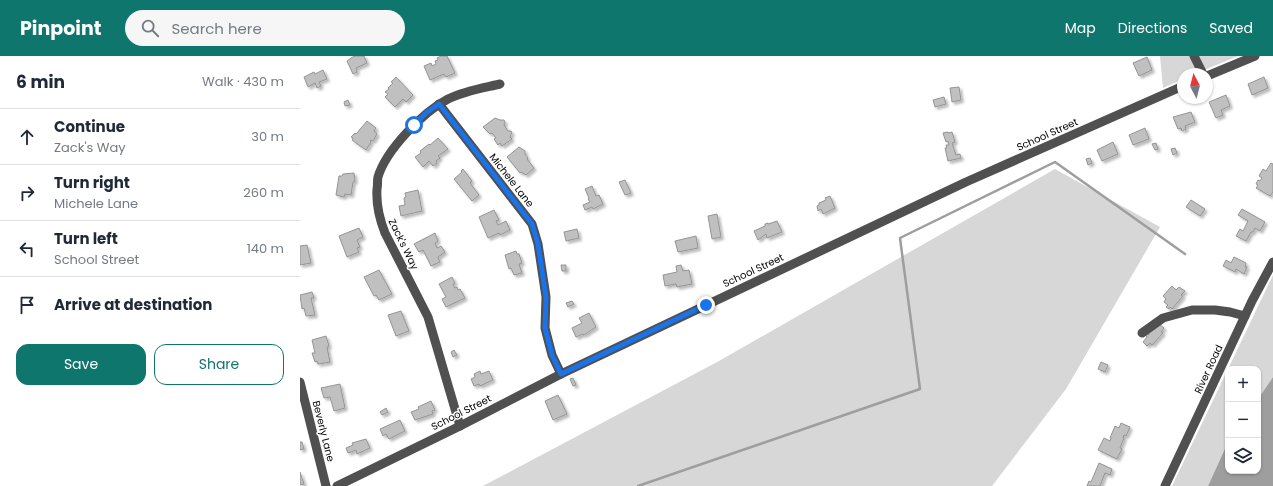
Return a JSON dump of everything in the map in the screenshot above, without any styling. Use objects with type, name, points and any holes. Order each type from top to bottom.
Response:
[{"type":"street","points":[[1194,56],[1200,68]]},
{"type":"street","points":[[1213,73],[1254,56]]},
{"type":"street","name":"Zack's Way","points":[[460,426],[428,317],[379,220],[376,202],[378,177],[390,154],[426,113],[439,104],[460,95],[500,84]]},
{"type":"street","name":"School Street","points":[[337,486],[460,426],[561,374],[966,182],[1177,89]]},
{"type":"street","name":"Michele Lane","points":[[439,104],[532,224],[538,244],[546,297],[545,328],[552,355],[561,374]]},
{"type":"street","name":"River Road","points":[[1165,486],[1245,316],[1273,262]]},
{"type":"street","points":[[1142,333],[1163,318],[1192,310],[1214,310],[1245,316]]},
{"type":"street","name":"Beverly Lane","points":[[300,382],[326,486]]},
{"type":"shaded area","points":[[1160,56],[1238,56],[1209,68],[1177,68],[1177,82],[1163,88]]},
{"type":"shaded area","points":[[1055,169],[1160,227],[1066,389],[992,486],[483,486],[719,361]]},
{"type":"shaded area","points":[[1273,275],[1273,377],[1261,395],[1261,366],[1229,366]]},
{"type":"shaded area","points":[[1225,375],[1225,449],[1208,486],[1172,486]]},
{"type":"shaded area","points":[[1273,377],[1273,486],[1208,486],[1225,449],[1225,474],[1261,474],[1261,395]]},
{"type":"building","points":[[354,56],[364,56],[367,63],[356,68],[357,72],[353,74],[347,61]]},
{"type":"building","points":[[441,56],[447,56],[455,73],[446,77],[444,74],[430,80],[424,66],[431,63],[432,66],[436,64],[435,61]]},
{"type":"building","points":[[1147,57],[1152,70],[1139,76],[1133,63]]},
{"type":"building","points":[[323,70],[327,79],[319,82],[321,86],[317,88],[315,83],[308,87],[304,77],[314,72],[315,74]]},
{"type":"building","points":[[396,77],[413,95],[406,102],[403,99],[395,107],[385,97],[388,94],[385,92],[389,89],[388,88],[393,83],[391,82]]},
{"type":"building","points":[[1264,77],[1268,88],[1252,95],[1248,84]]},
{"type":"building","points":[[959,87],[961,100],[952,102],[950,88]]},
{"type":"building","points":[[1226,95],[1230,106],[1221,110],[1223,115],[1216,118],[1210,104],[1213,104],[1213,100]]},
{"type":"building","points":[[944,97],[946,104],[935,107],[933,100]]},
{"type":"building","points":[[348,100],[350,105],[345,106],[344,102]]},
{"type":"building","points":[[1191,112],[1195,122],[1185,126],[1186,129],[1182,131],[1181,128],[1178,129],[1173,117]]},
{"type":"building","points":[[495,118],[504,120],[504,125],[508,131],[512,132],[510,137],[512,139],[502,146],[500,143],[498,145],[494,139],[496,138],[492,133],[490,134],[483,127]]},
{"type":"building","points":[[367,121],[376,128],[374,131],[377,134],[373,141],[370,141],[371,142],[366,150],[352,140],[353,138],[351,137],[355,133],[356,134]]},
{"type":"building","points":[[1145,128],[1149,139],[1133,145],[1129,135]]},
{"type":"building","points":[[952,132],[955,142],[952,143],[956,155],[960,154],[961,158],[948,161],[945,148],[947,148],[946,145],[949,145],[948,141],[946,142],[943,133]]},
{"type":"building","points":[[438,138],[448,149],[438,156],[440,158],[433,166],[429,161],[423,167],[415,157],[421,153],[420,151]]},
{"type":"building","points":[[1113,142],[1118,154],[1102,161],[1097,150]]},
{"type":"building","points":[[1156,143],[1158,149],[1155,150],[1152,144]]},
{"type":"building","points":[[519,147],[525,151],[528,158],[527,159],[534,168],[526,175],[521,172],[520,173],[507,157]]},
{"type":"building","points":[[1175,148],[1177,153],[1173,155],[1171,149]]},
{"type":"building","points":[[1090,158],[1092,163],[1088,165],[1086,159]]},
{"type":"building","points":[[1271,163],[1273,164],[1273,192],[1270,196],[1256,188],[1258,185],[1256,184],[1258,180],[1260,181],[1262,178],[1259,176],[1263,169],[1266,171]]},
{"type":"building","points":[[463,169],[472,181],[470,183],[479,195],[472,201],[454,179],[462,172],[461,171]]},
{"type":"building","points":[[354,173],[355,181],[353,182],[351,195],[345,194],[344,197],[336,195],[339,176]]},
{"type":"building","points":[[625,180],[631,193],[625,195],[619,182]]},
{"type":"building","points":[[592,186],[596,196],[599,195],[603,204],[593,209],[592,207],[585,210],[583,205],[590,202],[585,189]]},
{"type":"building","points":[[418,190],[422,211],[401,216],[399,206],[405,205],[405,193]]},
{"type":"building","points":[[830,196],[835,208],[823,214],[821,209],[818,211],[817,206],[819,203],[826,200],[825,198]]},
{"type":"building","points":[[1191,200],[1205,209],[1200,216],[1186,207]]},
{"type":"building","points":[[1242,209],[1265,222],[1260,231],[1255,228],[1253,232],[1251,232],[1246,241],[1236,236],[1240,229],[1243,231],[1248,221],[1238,215]]},
{"type":"building","points":[[494,210],[499,220],[496,221],[498,225],[506,221],[510,230],[500,235],[499,233],[488,238],[479,217]]},
{"type":"building","points":[[717,214],[721,237],[712,239],[708,216]]},
{"type":"building","points":[[777,221],[782,232],[767,238],[766,234],[758,240],[754,231],[765,226],[765,224]]},
{"type":"building","points":[[359,228],[363,237],[357,240],[360,247],[357,248],[359,252],[347,257],[339,236]]},
{"type":"building","points":[[577,229],[579,238],[566,241],[564,232]]},
{"type":"building","points":[[435,233],[438,241],[435,243],[437,248],[441,246],[445,252],[438,257],[440,262],[431,266],[423,250],[419,252],[414,244]]},
{"type":"building","points":[[696,236],[698,248],[678,252],[675,241]]},
{"type":"building","points":[[307,245],[311,263],[300,265],[300,246]]},
{"type":"building","points":[[516,251],[517,254],[519,254],[522,263],[519,264],[522,273],[514,275],[511,268],[509,269],[505,255]]},
{"type":"building","points":[[1234,257],[1246,263],[1245,267],[1247,267],[1244,274],[1236,269],[1235,272],[1223,266],[1226,260],[1231,263]]},
{"type":"building","points":[[561,265],[566,265],[566,271],[562,271]]},
{"type":"building","points":[[681,265],[683,271],[689,270],[692,284],[677,287],[676,284],[665,286],[663,275],[677,272],[676,266]]},
{"type":"building","points":[[379,270],[392,294],[379,300],[376,295],[374,296],[364,277]]},
{"type":"building","points":[[452,277],[455,283],[453,284],[455,288],[457,287],[458,290],[460,289],[465,298],[446,307],[442,299],[446,297],[439,284]]},
{"type":"building","points":[[1172,286],[1176,290],[1179,287],[1185,291],[1181,295],[1183,296],[1172,309],[1170,307],[1169,309],[1166,307],[1168,305],[1164,302],[1166,299],[1163,296]]},
{"type":"building","points":[[312,292],[314,298],[311,298],[315,315],[306,316],[304,308],[302,309],[300,295]]},
{"type":"building","points":[[572,301],[574,304],[568,307],[566,303]]},
{"type":"building","points":[[401,311],[409,331],[396,336],[388,315]]},
{"type":"building","points":[[589,313],[596,327],[584,335],[583,334],[576,337],[572,328],[582,323],[579,318]]},
{"type":"building","points":[[1159,324],[1164,328],[1161,332],[1163,333],[1152,345],[1150,343],[1147,346],[1143,342],[1147,337],[1145,335],[1147,333],[1149,335],[1148,332]]},
{"type":"building","points":[[326,336],[329,346],[327,347],[330,362],[318,364],[317,361],[315,362],[312,353],[315,353],[312,340]]},
{"type":"building","points":[[454,350],[457,355],[453,357],[451,352]]},
{"type":"building","points":[[1101,362],[1108,365],[1105,372],[1098,369]]},
{"type":"building","points":[[480,371],[481,374],[489,371],[493,380],[480,386],[479,384],[474,386],[471,379],[475,377],[474,374]]},
{"type":"building","points":[[573,378],[576,385],[573,386],[570,379]]},
{"type":"building","points":[[340,384],[345,408],[334,411],[330,397],[324,398],[321,388]]},
{"type":"building","points":[[558,395],[567,414],[553,420],[545,401]]},
{"type":"building","points":[[431,401],[435,410],[432,411],[433,414],[415,420],[411,412],[419,409],[418,407]]},
{"type":"building","points":[[386,408],[388,412],[382,415],[380,412]]},
{"type":"building","points":[[400,420],[405,431],[389,439],[386,434],[383,436],[380,429]]},
{"type":"building","points":[[1121,423],[1130,427],[1126,436],[1124,435],[1120,448],[1122,449],[1117,459],[1098,450],[1104,438],[1110,441],[1115,426],[1119,428]]},
{"type":"building","points":[[366,439],[370,448],[357,454],[356,450],[348,453],[346,448],[353,445],[352,443]]},
{"type":"building","points":[[300,442],[302,442],[304,449],[300,450]]},
{"type":"building","points":[[1099,463],[1112,469],[1110,475],[1105,473],[1100,486],[1087,486],[1089,481],[1091,482]]},
{"type":"building","points":[[300,472],[304,484],[300,485]]},
{"type":"waterway","points":[[638,486],[920,389],[900,238],[1055,162],[1185,254]]},
{"type":"route","points":[[414,125],[426,113],[439,104],[532,224],[538,244],[546,297],[545,328],[552,355],[561,374],[706,305]]}]
